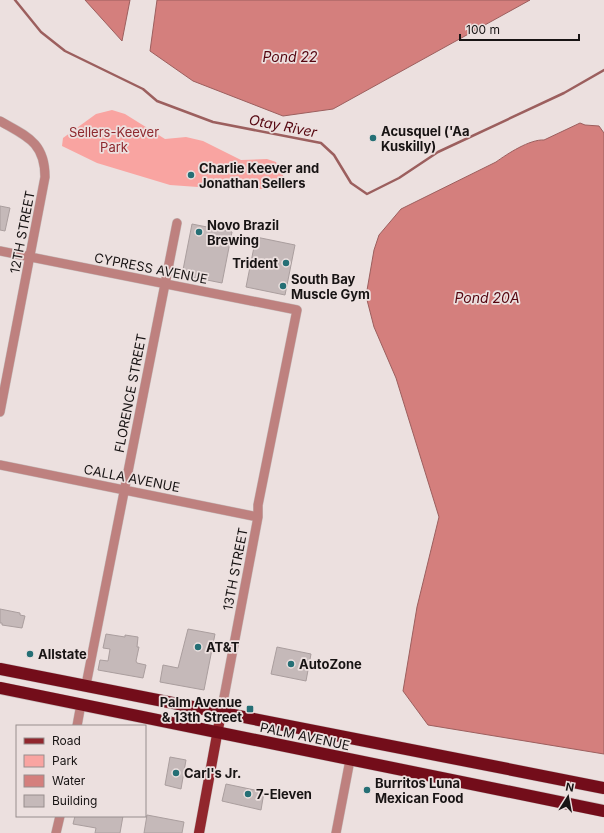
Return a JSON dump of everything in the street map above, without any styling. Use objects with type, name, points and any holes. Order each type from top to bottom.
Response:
[{"type":"highway","name":"PALM AVENUE","points":[[0,669],[604,788]]},
{"type":"highway","points":[[0,676],[20,673]]},
{"type":"highway","name":"PALM AVENUE","points":[[0,688],[604,811]]},
{"type":"main road","name":"13TH STREET","points":[[199,833],[221,713]]},
{"type":"street","name":"12TH STREET","points":[[0,121],[31,139],[40,152],[44,162],[46,177],[0,412]]},
{"type":"street","name":"FLORENCE STREET","points":[[86,685],[177,223]]},
{"type":"street","name":"CYPRESS AVENUE","points":[[0,251],[297,310]]},
{"type":"street","name":"13TH STREET","points":[[221,713],[258,516],[260,498],[297,310]]},
{"type":"street","name":"CALLA AVENUE","points":[[0,466],[258,516]]},
{"type":"street","points":[[77,725],[81,704]]},
{"type":"street","points":[[336,833],[350,760]]},
{"type":"street","points":[[56,833],[60,817]]},
{"type":"green space","name":"Sellers-Keever Park","points":[[112,110],[125,114],[165,139],[186,137],[203,141],[241,160],[267,159],[276,162],[289,187],[277,189],[226,189],[170,185],[97,163],[62,146],[63,138],[96,114]]},
{"type":"water","points":[[85,0],[130,0],[122,41]]},
{"type":"water","name":"Pond 22","points":[[157,0],[530,0],[333,109],[283,116],[193,81],[150,51]]},
{"type":"water","name":"Pond 20A","points":[[580,123],[599,126],[604,133],[604,754],[428,725],[403,691],[417,607],[439,517],[396,378],[374,327],[366,296],[374,250],[379,235],[401,209],[496,162],[512,151],[526,144],[538,140],[544,140]]},
{"type":"building","points":[[0,206],[10,208],[5,231],[0,230]]},
{"type":"building","points":[[192,224],[232,232],[222,283],[182,275]]},
{"type":"building","points":[[256,237],[295,245],[285,295],[246,287]]},
{"type":"building","points":[[0,609],[20,613],[20,615],[25,616],[22,628],[2,625],[2,623],[0,623]]},
{"type":"building","name":"AT&T","points":[[188,629],[215,634],[204,690],[160,682],[163,665],[178,668]]},
{"type":"building","points":[[106,634],[125,637],[125,635],[138,637],[137,647],[139,647],[136,661],[137,663],[146,665],[143,678],[98,670],[100,660],[108,661],[110,649],[103,648]]},
{"type":"building","name":"AutoZone","points":[[277,647],[311,654],[306,681],[271,674]]},
{"type":"building","name":"Carl's Jr.","points":[[170,757],[186,760],[181,789],[165,785]]},
{"type":"building","points":[[226,784],[264,792],[261,810],[222,801]]},
{"type":"building","points":[[147,815],[184,822],[182,833],[144,833]]},
{"type":"building","points":[[75,817],[123,817],[120,833],[95,833],[96,828],[73,824]]},
{"type":"waterway","name":"Otay River","points":[[15,0],[41,32],[65,51],[143,89],[157,101],[213,122],[321,143],[334,155],[351,183],[367,194],[399,178],[438,152],[564,93],[604,70]]},
{"type":"place","name":"Acusquel ('Aa Kuskilly)","points":[[373,138]]},
{"type":"place","name":"Charlie Keever and Jonathan Sellers","points":[[191,175]]},
{"type":"place","name":"Novo Brazil Brewing","points":[[199,232]]},
{"type":"place","name":"Trident","points":[[286,263]]},
{"type":"place","name":"South Bay Muscle Gym","points":[[283,286]]},
{"type":"place","name":"AT&T","points":[[198,647]]},
{"type":"place","name":"Allstate","points":[[30,654]]},
{"type":"place","name":"AutoZone","points":[[291,664]]},
{"type":"place","name":"Palm Avenue & 13th Street","points":[[250,709]]},
{"type":"place","name":"Carl's Jr.","points":[[176,773]]},
{"type":"place","name":"Burritos Luna Mexican Food","points":[[367,790]]},
{"type":"place","name":"7-Eleven","points":[[248,794]]}]
